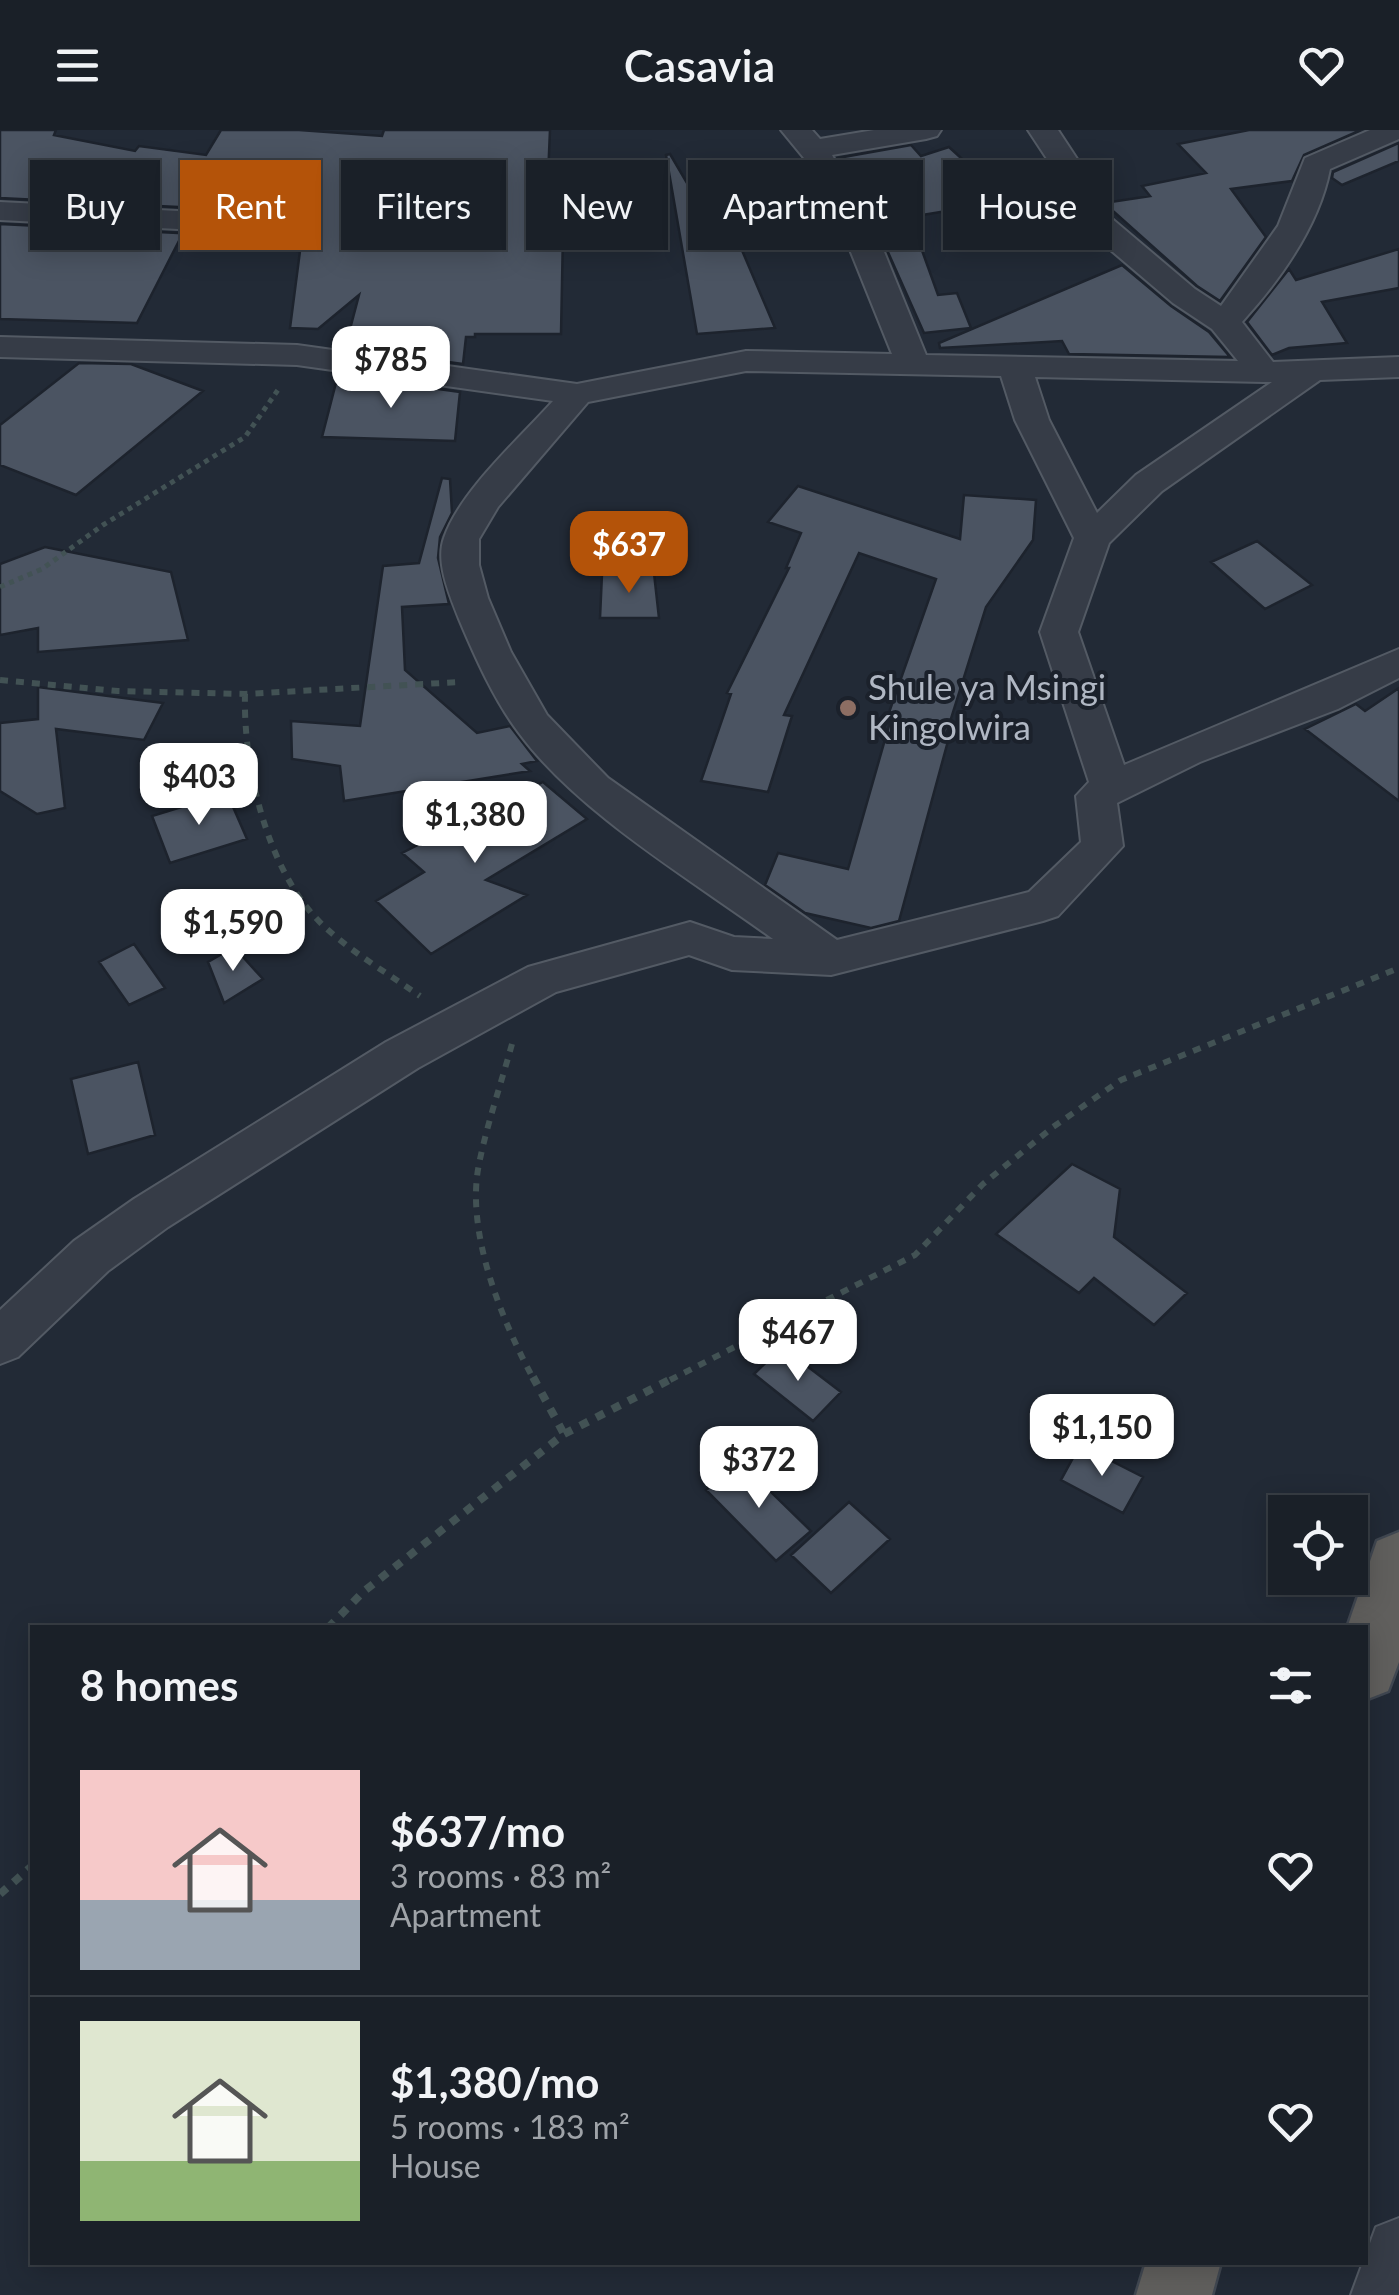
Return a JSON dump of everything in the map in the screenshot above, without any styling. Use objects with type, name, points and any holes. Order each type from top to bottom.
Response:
[{"type":"highway","points":[[1368,1659],[1399,1561]]},
{"type":"highway","points":[[1174,2295],[1183,2265]]},
{"type":"street","points":[[914,367],[879,275],[806,140],[926,130]]},
{"type":"street","points":[[1042,130],[1070,171],[1092,217],[1184,296],[1224,322],[1264,372]]},
{"type":"street","points":[[1224,322],[1244,301],[1270,261],[1314,182],[1321,130]]},
{"type":"street","points":[[1316,164],[1396,130]]},
{"type":"street","points":[[0,211],[180,220]]},
{"type":"street","points":[[0,348],[297,355],[578,394],[746,361],[1264,372],[1399,366]]},
{"type":"street","points":[[1015,369],[1032,420],[1092,538]]},
{"type":"street","points":[[1112,789],[1058,632],[1092,538],[1148,484],[1312,370]]},
{"type":"street","points":[[578,394],[484,501],[461,539],[461,565],[469,598],[492,652],[533,724],[594,788],[831,958]]},
{"type":"street","points":[[0,1342],[91,1256],[139,1221],[458,1023],[543,980],[690,938],[732,953],[831,958],[1043,906],[1102,846],[1096,796],[1186,752],[1324,699],[1399,662]]},
{"type":"street","points":[[1384,2295],[1399,2250]]},
{"type":"path","points":[[0,587],[42,569],[103,525],[244,437],[272,401],[297,355]]},
{"type":"path","points":[[0,680],[118,691],[245,694],[474,682],[533,724]]},
{"type":"path","points":[[245,694],[248,776],[283,870],[324,927],[458,1023]]},
{"type":"path","points":[[331,1625],[363,1592],[564,1434],[915,1255],[983,1184],[1053,1126],[1120,1080],[1399,968]]},
{"type":"path","points":[[543,980],[504,1064],[478,1168],[478,1232],[488,1271],[529,1370],[564,1434]]},
{"type":"path","points":[[0,1894],[30,1868]]},
{"type":"building","points":[[0,130],[56,130],[54,135],[135,151],[139,146],[206,155],[221,130],[382,136],[384,130],[550,130],[549,160],[526,160],[526,250],[563,250],[561,334],[475,334],[466,337],[463,364],[345,348],[359,295],[318,329],[290,328],[300,251],[282,250],[321,250],[321,160],[180,160],[178,207],[160,206],[160,160],[30,160],[30,200],[0,198]]},
{"type":"building","points":[[1249,130],[1361,130],[1304,155],[1292,181],[1231,189],[1266,237],[1220,301],[1197,286],[1112,210],[1112,202],[1150,196],[1142,186],[1206,173],[1178,144]]},
{"type":"building","points":[[1399,143],[1399,161],[1342,185],[1332,178],[1333,172]]},
{"type":"building","points":[[911,145],[921,156],[949,147],[963,160],[943,160],[943,212],[923,215],[923,160],[838,158]]},
{"type":"building","points":[[670,154],[688,185],[688,250],[742,250],[775,328],[697,334],[666,155]]},
{"type":"building","points":[[0,224],[30,225],[30,250],[160,250],[160,232],[180,233],[137,323],[0,319]]},
{"type":"building","points":[[1399,249],[1399,288],[1322,302],[1347,343],[1289,348],[1272,355],[1247,322],[1289,269],[1296,280]]},
{"type":"building","points":[[887,250],[922,250],[938,295],[957,293],[971,328],[924,333]]},
{"type":"building","points":[[1122,265],[1209,332],[1230,357],[1069,354],[1062,341],[940,348],[939,343]]},
{"type":"building","points":[[79,363],[131,364],[203,391],[76,495],[0,465],[0,425]]},
{"type":"building","points":[[338,375],[460,392],[455,441],[322,437]]},
{"type":"building","points":[[442,478],[450,479],[452,513],[440,537],[438,558],[449,604],[402,607],[405,670],[477,733],[510,726],[537,761],[522,764],[530,771],[344,801],[340,766],[292,759],[291,721],[360,726],[383,566],[419,563]]},
{"type":"building","points":[[798,486],[960,539],[964,495],[1036,500],[1033,540],[986,607],[944,741],[948,741],[899,921],[871,928],[805,913],[765,885],[778,853],[848,869],[890,722],[886,721],[936,579],[859,553],[784,715],[792,716],[768,792],[701,781],[731,694],[727,693],[789,568],[801,533],[768,522]]},
{"type":"building","points":[[1257,541],[1312,585],[1265,609],[1211,562]]},
{"type":"building","points":[[45,547],[171,572],[188,640],[38,652],[38,628],[0,635],[0,564]]},
{"type":"building","points":[[654,573],[659,618],[600,618],[602,574]]},
{"type":"building","points":[[38,687],[163,703],[144,740],[56,729],[65,808],[37,814],[0,791],[0,723],[38,719]]},
{"type":"building","points":[[1399,688],[1399,801],[1305,729],[1356,704],[1365,711]]},
{"type":"building","points":[[543,782],[587,819],[486,880],[527,895],[431,954],[376,901],[424,872],[402,853]]},
{"type":"building","points":[[227,793],[247,839],[170,863],[152,816]]},
{"type":"building","points":[[134,944],[165,988],[129,1005],[99,962]]},
{"type":"building","points":[[234,947],[263,979],[224,1003],[208,962]]},
{"type":"building","points":[[138,1062],[155,1135],[88,1154],[71,1079]]},
{"type":"building","points":[[1072,1164],[1120,1189],[1114,1237],[1187,1293],[1154,1325],[1094,1278],[1079,1293],[996,1234]]},
{"type":"building","points":[[782,1347],[841,1392],[813,1421],[754,1374]]},
{"type":"building","points":[[1080,1445],[1143,1477],[1123,1513],[1061,1480]]},
{"type":"building","points":[[740,1462],[811,1531],[776,1561],[706,1490]]},
{"type":"building","points":[[849,1502],[890,1539],[831,1593],[791,1555]]},
{"type":"place","name":"Shule ya Msingi Kingolwira","points":[[848,708]]}]
